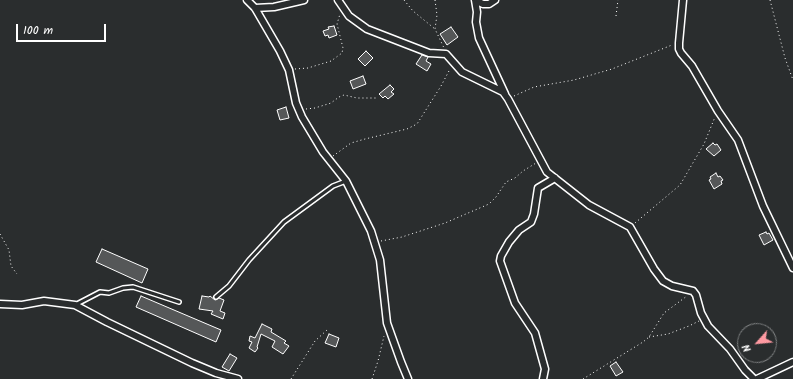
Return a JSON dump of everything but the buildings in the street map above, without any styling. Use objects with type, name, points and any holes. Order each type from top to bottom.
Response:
[{"type":"street","points":[[247,0],[255,8],[280,51],[288,70],[299,110],[323,152],[334,168],[346,181],[371,231],[380,260],[387,323],[408,379]]},
{"type":"street","points":[[255,8],[274,7],[304,0]]},
{"type":"street","points":[[475,0],[483,4],[489,4],[495,0]]},
{"type":"street","points":[[475,0],[478,38],[507,97],[547,172],[589,205],[630,228],[663,281],[672,286],[693,291],[708,326],[730,349],[745,370],[754,379]]},
{"type":"street","points":[[683,0],[679,43],[681,53],[692,66],[718,111],[738,140],[763,206],[793,268]]},
{"type":"street","points":[[340,3],[349,16],[367,29],[429,53],[446,54],[462,72],[495,87],[507,97]]},
{"type":"street","points":[[543,379],[545,369],[535,333],[515,303],[500,262],[501,256],[509,242],[519,230],[531,222],[534,214],[538,188],[555,178]]},
{"type":"street","points":[[0,304],[22,305],[44,301],[75,305],[106,322],[192,363],[216,373],[238,379]]},
{"type":"street","points":[[758,379],[793,362]]},
{"type":"lane","points":[[216,297],[229,286],[249,260],[284,222],[333,186],[346,181]]},
{"type":"lane","points":[[75,305],[100,292],[108,293],[123,288],[134,287],[179,302]]},
{"type":"path","points":[[404,0],[413,11],[435,29],[446,54]]},
{"type":"path","points":[[435,0],[437,15],[435,29]]},
{"type":"path","points":[[616,16],[618,0]]},
{"type":"path","points":[[770,0],[785,58],[793,80]]},
{"type":"path","points":[[288,70],[308,68],[324,64],[342,53],[343,48],[337,24],[340,3]]},
{"type":"path","points":[[507,97],[534,87],[574,80],[612,69],[679,43]]},
{"type":"path","points":[[329,159],[351,144],[365,139],[407,129],[417,124],[454,62]]},
{"type":"path","points":[[299,110],[315,108],[331,103],[339,97],[344,96],[376,98]]},
{"type":"path","points":[[630,228],[680,185],[704,144],[718,111]]},
{"type":"path","points":[[374,243],[402,237],[445,223],[488,204],[496,197],[506,182],[515,178],[540,160]]},
{"type":"path","points":[[0,234],[8,247],[12,266],[17,274]]},
{"type":"path","points":[[583,379],[649,337],[664,313],[693,291]]},
{"type":"path","points":[[649,337],[668,334],[689,326],[704,318]]},
{"type":"path","points":[[372,379],[387,323]]},
{"type":"path","points":[[291,379],[315,341],[327,330]]}]
